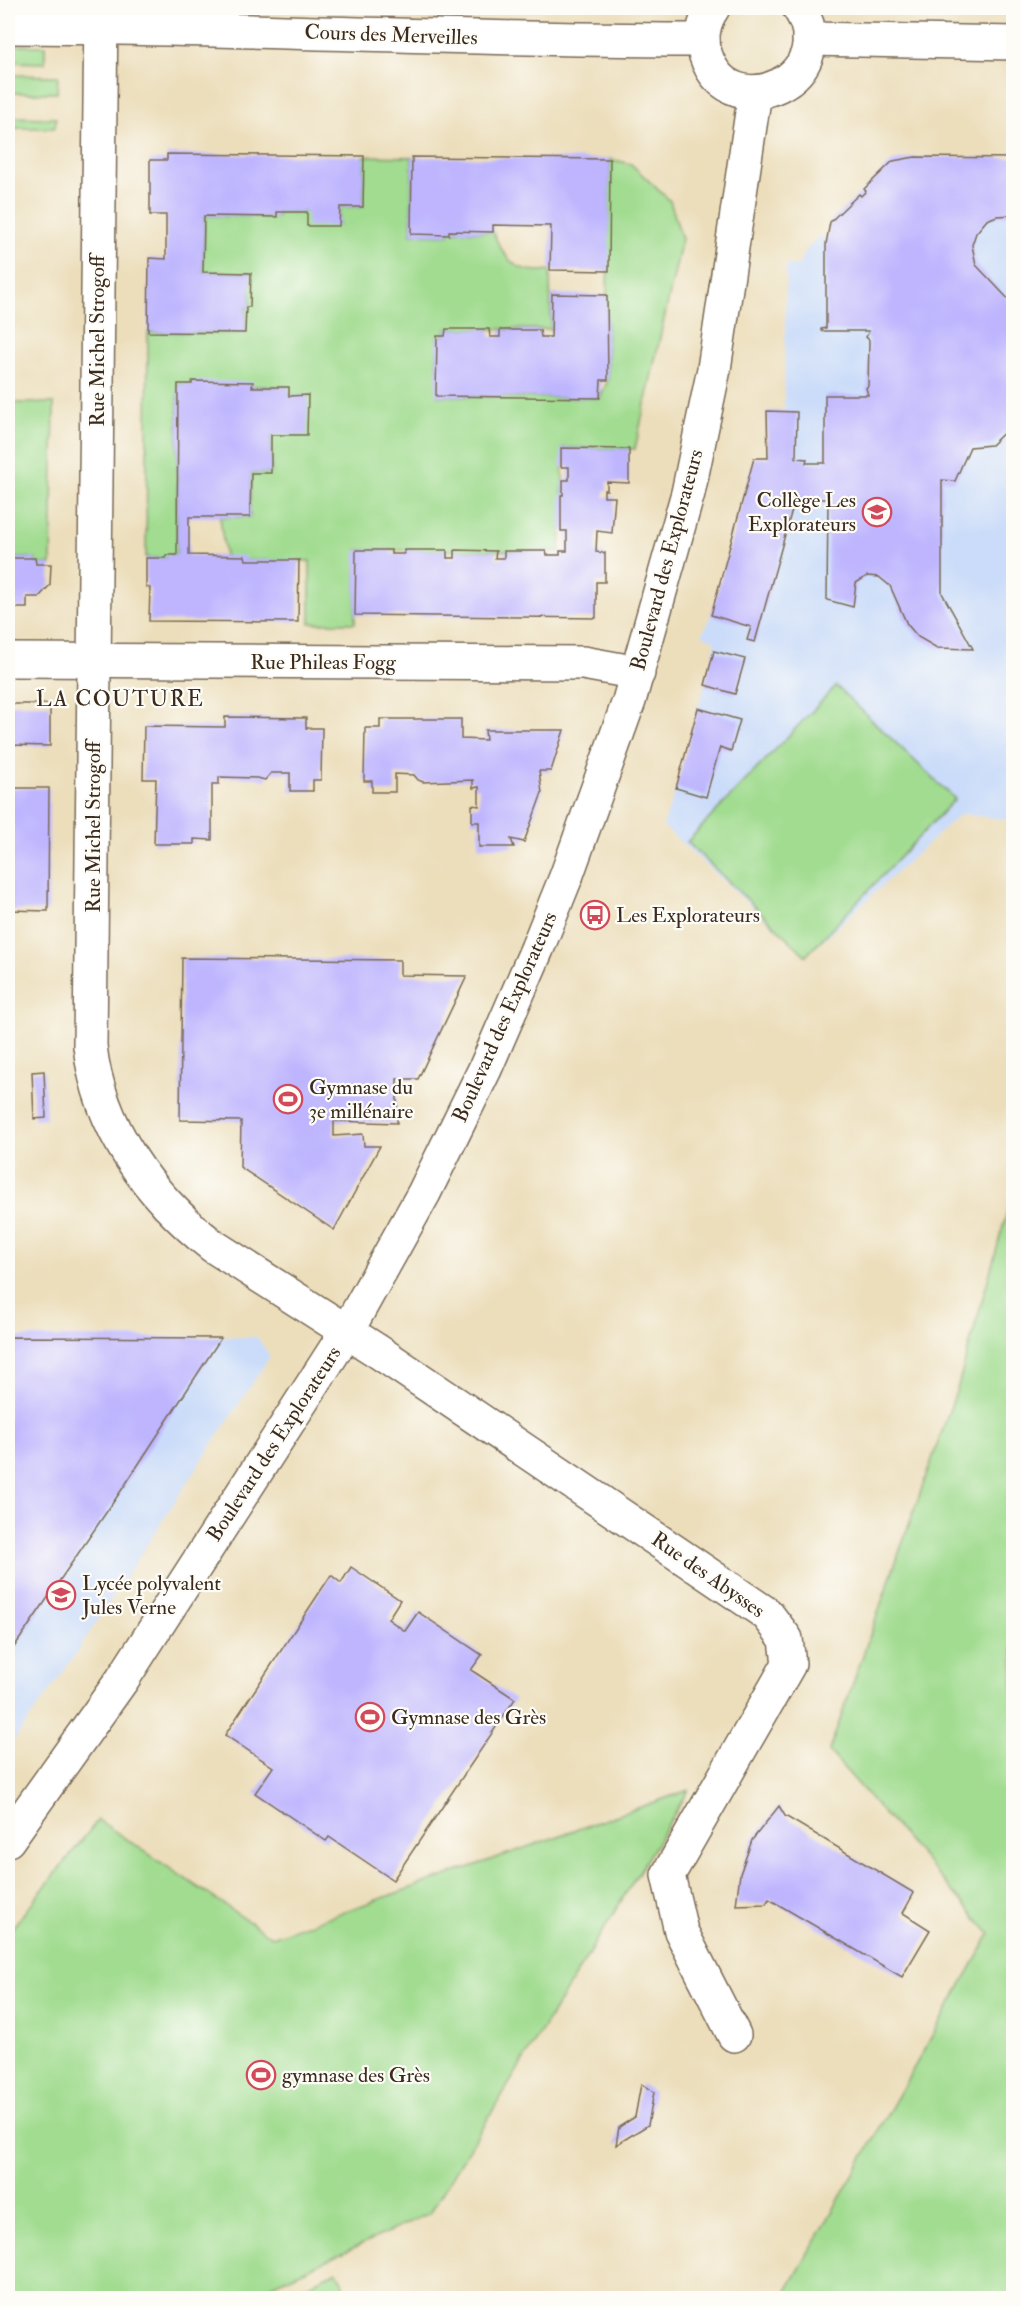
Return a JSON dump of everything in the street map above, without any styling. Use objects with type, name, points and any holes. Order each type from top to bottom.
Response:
[{"type":"street","points":[[713,8],[705,24],[703,40],[707,60],[719,77],[735,88],[755,92],[777,87],[796,74],[807,54],[809,39],[806,21],[799,8]]},
{"type":"street","name":"Cours des Merveilles","points":[[8,27],[101,17],[559,40],[703,40]]},
{"type":"street","name":"Rue Michel Strogoff","points":[[101,17],[90,1046],[92,1067],[98,1089],[117,1135],[133,1162],[169,1207],[213,1246],[347,1331]]},
{"type":"street","points":[[809,39],[1014,43]]},
{"type":"street","name":"Boulevard des Explorateurs","points":[[8,1840],[122,1680],[347,1331],[424,1193],[485,1069],[566,877],[638,673],[688,493],[714,369],[755,92]]},
{"type":"street","name":"Rue Phileas Fogg","points":[[8,660],[583,663],[638,673]]},
{"type":"street","name":"Rue des Abysses","points":[[347,1331],[767,1614],[786,1639],[789,1665],[668,1875],[681,1931],[734,2035]]},
{"type":"shaded area","name":"Collège Les Explorateurs","points":[[915,157],[1013,158],[1013,820],[960,814],[806,956],[663,826],[676,788],[714,651],[715,641],[702,635],[711,615],[754,458],[768,457],[767,411],[784,411],[786,265],[798,265],[807,249],[818,237],[827,237],[830,222],[893,161]]},
{"type":"shaded area","name":"Lycée polyvalent Jules Verne","points":[[8,1337],[257,1337],[270,1356],[73,1658],[8,1749]]},
{"type":"green space","points":[[8,45],[45,46],[45,63],[8,62]]},
{"type":"green space","points":[[8,75],[58,76],[57,93],[8,93]]},
{"type":"green space","points":[[8,117],[56,118],[55,128],[8,128]]},
{"type":"green space","points":[[364,156],[412,157],[411,234],[449,235],[449,231],[493,232],[502,251],[514,264],[529,270],[550,270],[551,329],[446,329],[445,336],[437,337],[437,396],[600,398],[608,380],[610,159],[631,164],[670,201],[682,239],[635,449],[562,448],[560,551],[357,550],[355,623],[310,623],[310,561],[246,560],[225,556],[220,517],[250,517],[251,473],[271,473],[271,435],[308,396],[289,396],[288,387],[178,384],[177,555],[167,555],[166,558],[146,558],[148,332],[245,333],[246,307],[250,307],[250,273],[203,272],[204,216],[277,217],[277,212],[307,212],[339,226],[340,207],[363,207]]},
{"type":"green space","points":[[8,403],[54,403],[51,564],[36,564],[35,558],[8,558]]},
{"type":"green space","points":[[836,686],[955,799],[806,956],[687,842]]},
{"type":"green space","points":[[1013,1191],[1013,2298],[783,2298],[990,1934],[829,1751],[958,1386]]},
{"type":"green space","name":"gymnase des Grès","points":[[689,1790],[430,2213],[244,2298],[8,2298],[8,1933],[98,1820],[272,1937]]},
{"type":"green space","points":[[337,2271],[350,2298],[278,2298]]},
{"type":"building","points":[[167,154],[364,156],[363,207],[340,207],[339,226],[307,226],[307,212],[277,212],[277,217],[204,216],[203,272],[251,273],[250,307],[246,307],[245,333],[148,332],[149,258],[166,259],[166,215],[150,215],[150,160],[167,160]]},
{"type":"building","points":[[412,157],[610,159],[609,271],[550,270],[551,226],[493,225],[493,232],[449,231],[449,235],[411,234]]},
{"type":"building","points":[[915,157],[1014,158],[1014,215],[997,216],[987,220],[976,233],[972,245],[976,265],[1014,305],[1014,423],[991,445],[970,447],[955,481],[942,480],[942,593],[973,649],[937,648],[918,637],[907,624],[890,586],[879,577],[867,576],[856,583],[853,607],[827,600],[828,499],[795,499],[755,642],[747,640],[751,627],[711,615],[754,458],[768,458],[767,411],[797,412],[796,458],[807,459],[806,463],[825,463],[825,395],[868,395],[866,388],[868,386],[869,340],[866,337],[869,331],[821,331],[826,328],[826,244],[830,222],[859,194],[861,196],[866,191],[864,189],[893,161]]},
{"type":"building","points":[[552,294],[607,295],[608,380],[601,380],[600,398],[436,396],[437,336],[445,336],[446,329],[489,329],[490,337],[500,337],[500,330],[540,330],[541,337],[551,337]]},
{"type":"building","points":[[192,381],[253,382],[252,387],[289,387],[289,396],[308,395],[307,435],[271,435],[271,473],[251,473],[250,517],[189,517],[189,555],[245,556],[246,560],[299,560],[298,622],[149,621],[150,588],[146,587],[146,558],[166,558],[166,555],[177,555],[178,384],[192,384]]},
{"type":"building","points":[[561,448],[629,449],[629,483],[607,482],[607,490],[604,490],[604,497],[615,497],[612,533],[597,531],[596,552],[605,553],[605,582],[596,582],[596,618],[355,615],[356,550],[391,550],[391,554],[404,554],[404,550],[447,550],[447,558],[455,558],[455,550],[496,551],[495,558],[504,558],[504,551],[546,551],[547,555],[560,555],[560,551],[567,551],[567,531],[561,531],[561,495],[563,495],[563,480],[569,480],[569,467],[561,467]]},
{"type":"building","points":[[8,558],[35,558],[36,564],[51,564],[50,585],[39,597],[27,597],[27,608],[12,608],[12,613],[8,613]]},
{"type":"building","points":[[714,651],[745,659],[735,694],[705,685]]},
{"type":"building","points":[[8,704],[50,704],[50,746],[8,745]]},
{"type":"building","points":[[698,708],[740,720],[731,751],[720,747],[706,797],[676,788]]},
{"type":"building","points":[[225,717],[306,718],[306,728],[322,728],[321,780],[313,780],[313,791],[290,791],[290,773],[271,773],[265,780],[219,777],[219,784],[212,784],[212,840],[194,839],[194,844],[154,844],[156,779],[143,779],[144,726],[225,727]]},
{"type":"building","points":[[380,719],[461,719],[461,739],[486,740],[485,730],[564,730],[551,771],[539,771],[542,793],[524,842],[511,839],[514,847],[479,847],[479,822],[472,822],[472,805],[479,806],[479,787],[473,788],[473,780],[423,782],[414,775],[395,774],[395,792],[372,792],[372,781],[364,781],[365,728],[380,728]]},
{"type":"building","points":[[8,788],[49,788],[48,911],[8,910]]},
{"type":"building","name":"Gymnase du 3e millénaire","points":[[182,958],[400,960],[400,975],[467,976],[418,1079],[397,1079],[397,1123],[334,1121],[334,1136],[363,1134],[364,1146],[380,1146],[334,1230],[240,1167],[241,1121],[180,1120]]},
{"type":"building","points":[[44,1071],[46,1118],[34,1119],[32,1072]]},
{"type":"building","name":"Lycée polyvalent Jules Verne","points":[[8,1337],[221,1338],[125,1485],[8,1656]]},
{"type":"building","name":"Gymnase des Grès","points":[[351,1567],[400,1600],[388,1619],[405,1631],[418,1612],[482,1655],[471,1670],[515,1699],[393,1880],[329,1837],[326,1841],[255,1793],[273,1767],[225,1735],[331,1575],[341,1583]]},
{"type":"building","points":[[779,1806],[785,1816],[914,1893],[903,1913],[930,1930],[902,1977],[769,1899],[766,1904],[736,1905],[740,1874],[752,1840]]},
{"type":"building","points":[[641,2084],[654,2092],[648,2125],[616,2145],[619,2127],[635,2117]]},
{"type":"place","name":"Collège Les Explorateurs","points":[[877,512]]},
{"type":"place","name":"Les Explorateurs","points":[[595,915]]},
{"type":"place","name":"Gymnase du 3e millénaire","points":[[288,1099]]},
{"type":"place","name":"Lycée polyvalent Jules Verne","points":[[61,1595]]},
{"type":"place","name":"Gymnase des Grès","points":[[370,1717]]},
{"type":"place","name":"gymnase des Grès","points":[[261,2075]]},
{"type":"district","name":"LA COUTURE","points":[[120,699]]}]
